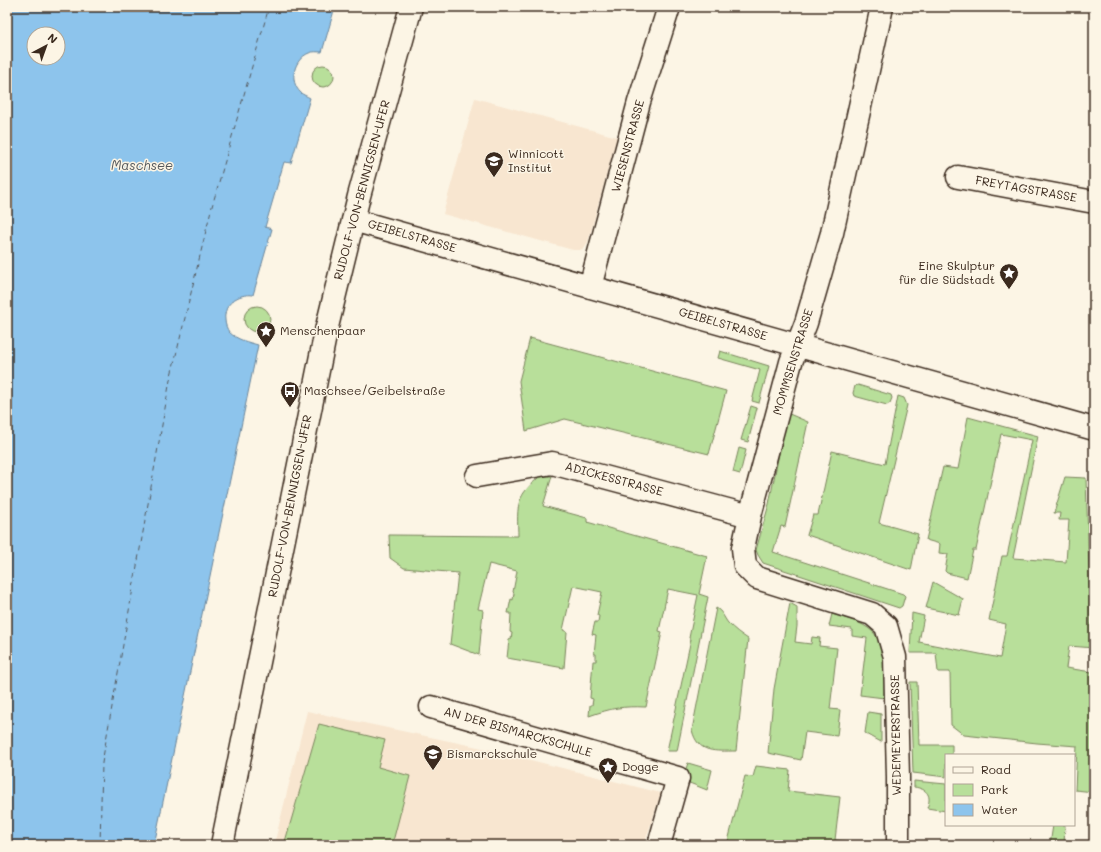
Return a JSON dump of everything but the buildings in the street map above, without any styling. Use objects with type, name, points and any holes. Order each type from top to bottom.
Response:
[{"type":"street","name":"RUDOLF-VON-BENNIGSEN-UFER","points":[[222,845],[326,331],[353,220],[412,7]]},
{"type":"street","name":"WIESENSTRASSE","points":[[590,287],[639,102],[669,7]]},
{"type":"street","name":"MOMMSENSTRASSE","points":[[882,7],[832,234],[806,323],[791,362],[750,516],[743,548],[745,566],[757,578],[872,614],[886,626]]},
{"type":"street","name":"FREYTAGSTRASSE","points":[[958,177],[1094,202]]},
{"type":"street","name":"GEIBELSTRASSE","points":[[353,220],[1094,429]]},
{"type":"street","name":"ADICKESSTRASSE","points":[[477,476],[552,463],[750,516]]},
{"type":"street","name":"WEDEMEYERSTRASSE","points":[[886,626],[895,658],[898,845]]},
{"type":"street","name":"AN DER BISMARCKSCHULE","points":[[431,707],[678,778],[658,845]]},
{"type":"shaded area","name":"Winnicott Institut","points":[[475,98],[617,137],[588,242],[584,248],[580,250],[573,250],[443,214]]},
{"type":"shaded area","name":"Bismarckschule","points":[[307,711],[487,749],[661,793],[644,845],[274,845]]},
{"type":"green space","points":[[323,65],[331,68],[334,76],[331,84],[323,87],[315,84],[312,76],[315,68]]},
{"type":"green space","points":[[257,306],[266,310],[270,319],[266,328],[257,332],[248,328],[244,319],[248,310]]},
{"type":"green space","points":[[530,338],[726,391],[709,454],[565,419],[526,431],[519,381]]},
{"type":"green space","points":[[720,351],[769,366],[759,403],[752,401],[760,370],[718,358]]},
{"type":"green space","points":[[858,385],[891,395],[892,398],[890,403],[887,405],[854,396],[853,393],[855,386]]},
{"type":"green space","points":[[898,396],[904,398],[907,405],[879,523],[918,534],[911,570],[807,535],[813,515],[818,515],[832,451],[885,464]]},
{"type":"green space","points":[[751,406],[757,408],[748,442],[741,440]]},
{"type":"green space","points":[[787,413],[808,422],[785,527],[781,526],[773,552],[903,594],[905,596],[902,606],[899,608],[763,563],[758,555],[756,550],[769,504]]},
{"type":"green space","points":[[968,417],[1038,436],[1013,558],[1066,562],[1069,520],[1059,520],[1060,513],[1054,513],[1065,477],[1086,478],[1091,634],[1094,635],[1094,648],[1069,646],[1066,668],[1092,672],[1094,792],[1075,790],[1077,746],[964,735],[951,725],[950,672],[938,672],[936,653],[910,653],[912,613],[924,616],[919,642],[1000,658],[1006,624],[989,620],[1002,556],[1007,556],[1032,440],[1001,434],[976,550],[973,550],[967,578],[947,573],[945,571],[948,554],[939,553],[940,544],[926,540],[943,467],[958,469]]},
{"type":"green space","points":[[739,448],[746,450],[740,474],[733,472]]},
{"type":"green space","points":[[540,476],[552,476],[543,506],[587,518],[587,522],[707,556],[699,594],[708,597],[677,751],[667,751],[691,639],[689,638],[698,595],[668,589],[659,631],[662,632],[646,707],[617,708],[589,716],[590,705],[592,705],[593,699],[590,698],[593,661],[596,661],[596,654],[594,654],[596,635],[592,634],[595,622],[598,622],[599,616],[597,615],[602,592],[573,586],[563,630],[567,632],[564,668],[507,658],[509,640],[511,639],[512,633],[510,632],[511,613],[508,613],[511,599],[513,600],[517,571],[489,564],[478,609],[483,610],[479,655],[450,644],[458,573],[404,568],[390,558],[389,535],[518,536],[519,502],[525,492]]},
{"type":"green space","points":[[933,582],[963,599],[959,615],[926,608]]},
{"type":"green space","points":[[790,603],[797,607],[795,642],[811,644],[812,637],[820,638],[819,646],[837,648],[830,709],[840,710],[837,736],[805,732],[801,760],[768,753],[774,689]]},
{"type":"green space","points":[[716,608],[730,625],[748,639],[736,751],[708,750],[698,743],[692,730]]},
{"type":"green space","points":[[832,614],[863,625],[872,631],[877,638],[881,645],[883,654],[885,672],[884,698],[860,695],[867,638],[852,636],[852,629],[829,626]]},
{"type":"green space","points":[[910,682],[917,682],[919,745],[952,745],[952,754],[945,754],[945,777],[913,773]]},
{"type":"green space","points":[[868,712],[881,714],[881,742],[865,733]]},
{"type":"green space","points":[[319,724],[385,740],[378,767],[410,776],[392,845],[284,845]]},
{"type":"green space","points":[[688,763],[712,770],[707,790],[682,780]]},
{"type":"green space","points":[[756,766],[790,770],[788,791],[840,797],[835,840],[850,842],[849,845],[727,845],[745,776],[753,777]]},
{"type":"green space","points":[[914,781],[945,784],[945,811],[927,808],[929,800],[928,794],[923,789],[914,787]]},
{"type":"green space","points":[[1053,826],[1065,826],[1064,845],[1050,845]]},
{"type":"green space","points":[[677,839],[696,844],[696,845],[675,845]]},
{"type":"water","name":"Maschsee","points":[[7,7],[335,7],[322,52],[312,52],[304,56],[296,65],[294,71],[297,88],[302,94],[310,98],[291,163],[284,162],[265,227],[272,229],[253,295],[237,298],[226,309],[225,323],[229,332],[239,339],[258,345],[154,845],[7,845]]},
{"type":"ferry route","points":[[100,845],[102,763],[170,380],[211,210],[269,7]]},
{"type":"place","name":"Winnicott Institut","points":[[494,178]]},
{"type":"place","name":"Eine Skulptur für die Südstadt","points":[[1009,290]]},
{"type":"place","name":"Menschenpaar","points":[[266,348]]},
{"type":"place","name":"Maschsee/Geibelstraße","points":[[290,408]]},
{"type":"place","name":"Bismarckschule","points":[[433,771]]},
{"type":"place","name":"Dogge","points":[[608,784]]}]
